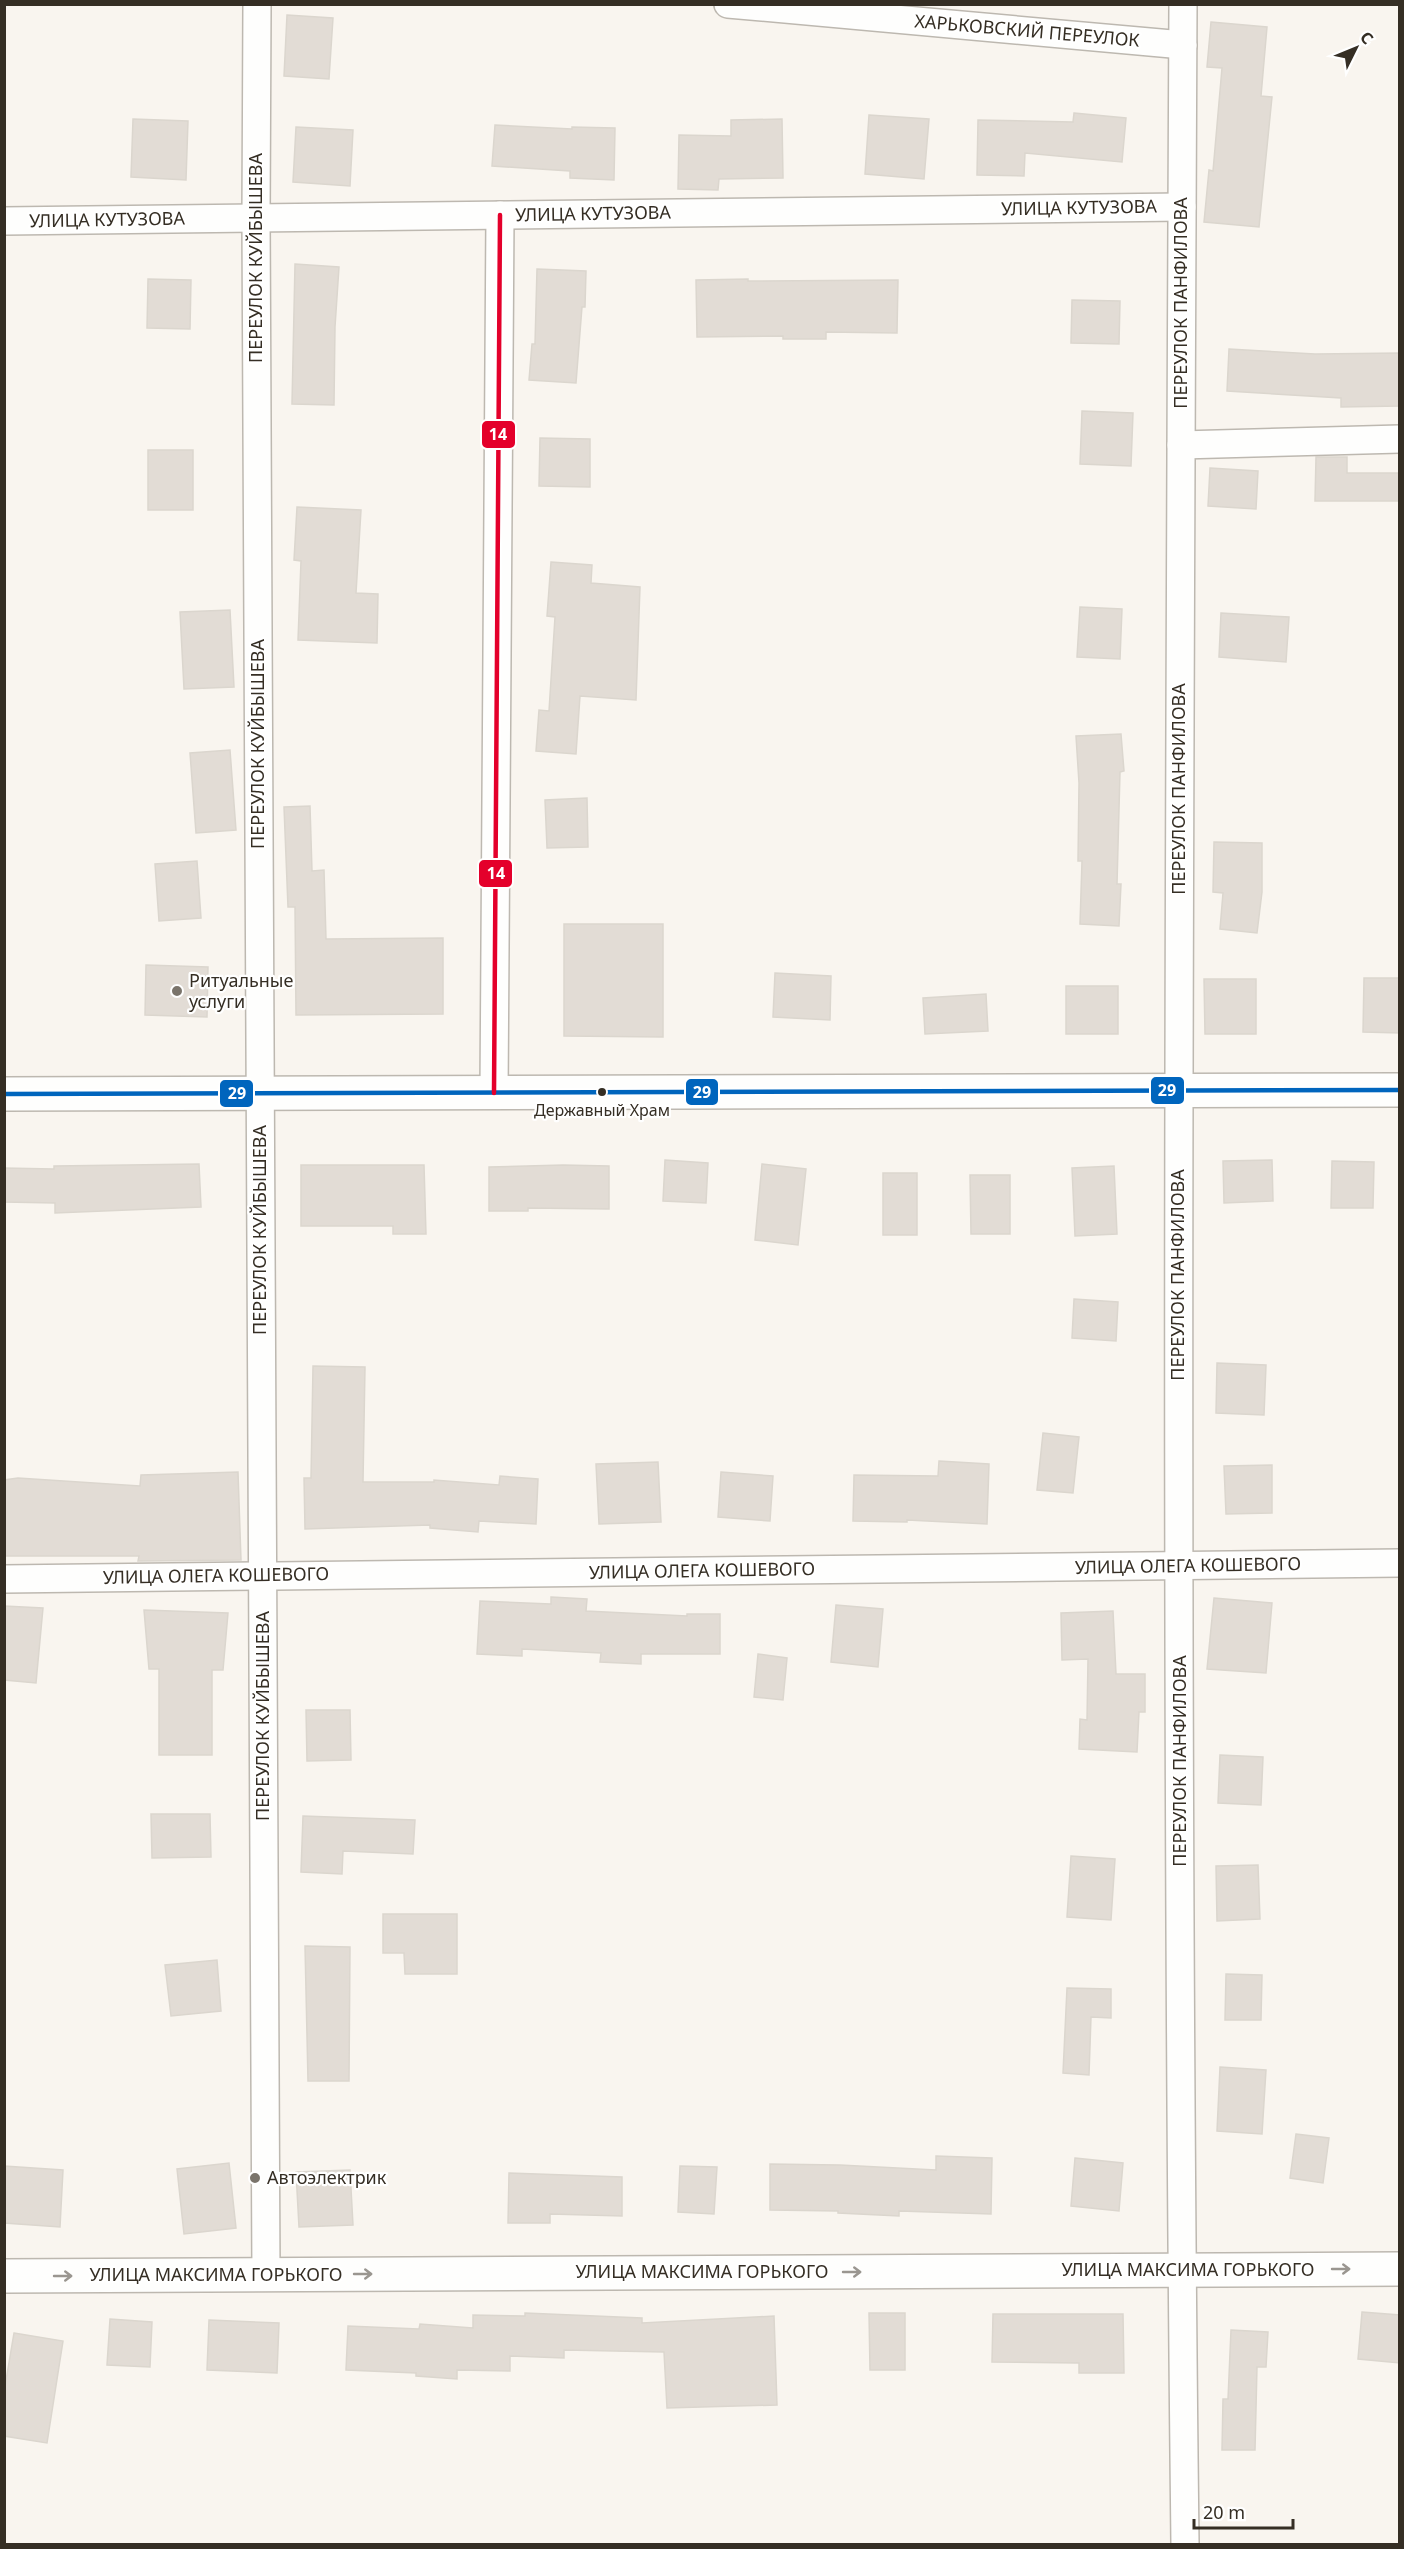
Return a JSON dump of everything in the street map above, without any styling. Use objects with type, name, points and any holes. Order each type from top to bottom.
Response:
[{"type":"main road","points":[[4,1094],[1400,1089]]},
{"type":"main road","name":"УЛИЦА МАКСИМА ГОРЬКОГО","points":[[4,2276],[1400,2269]]},
{"type":"street","name":"ПЕРЕУЛОК КУЙБЫШЕВА","points":[[257,4],[259,1093],[266,2275]]},
{"type":"street","name":"ХАРЬКОВСКИЙ ПЕРЕУЛОК","points":[[728,4],[1183,45]]},
{"type":"street","name":"ПЕРЕУЛОК ПАНФИЛОВА","points":[[1183,4],[1178,1091],[1181,2270],[1185,2544]]},
{"type":"street","name":"УЛИЦА КУТУЗОВА","points":[[4,221],[1182,207]]},
{"type":"street","points":[[494,1093],[500,215]]},
{"type":"street","points":[[1181,445],[1400,439]]},
{"type":"street","name":"УЛИЦА ОЛЕГА КОШЕВОГО","points":[[4,1579],[1400,1563]]},
{"type":"building","points":[[287,15],[333,18],[329,79],[284,76]]},
{"type":"building","points":[[1211,22],[1267,27],[1261,96],[1272,97],[1259,227],[1204,222],[1209,170],[1213,171],[1222,68],[1207,67]]},
{"type":"building","points":[[1074,113],[1126,118],[1122,162],[1025,153],[1024,176],[977,175],[978,120],[1073,122]]},
{"type":"building","points":[[869,115],[929,119],[924,179],[865,174]]},
{"type":"building","points":[[133,119],[188,121],[186,180],[131,177]]},
{"type":"building","points":[[782,119],[783,178],[719,179],[718,190],[678,189],[679,135],[731,136],[731,120]]},
{"type":"building","points":[[495,125],[572,129],[572,127],[615,128],[614,180],[570,178],[570,171],[492,166]]},
{"type":"building","points":[[296,127],[353,130],[350,186],[293,182]]},
{"type":"building","points":[[295,264],[339,267],[335,327],[334,405],[292,404]]},
{"type":"building","points":[[537,269],[586,271],[585,307],[582,307],[576,383],[529,380],[532,344],[535,344]]},
{"type":"building","points":[[148,279],[191,280],[190,329],[147,328]]},
{"type":"building","points":[[748,279],[748,281],[898,280],[897,333],[826,332],[826,339],[783,339],[783,336],[697,337],[696,280]]},
{"type":"building","points":[[1072,300],[1120,301],[1119,344],[1071,343]]},
{"type":"building","points":[[1229,349],[1315,354],[1400,353],[1400,406],[1341,407],[1341,398],[1227,391]]},
{"type":"building","points":[[1082,411],[1133,413],[1131,466],[1080,464]]},
{"type":"building","points":[[540,438],[590,439],[590,487],[539,486]]},
{"type":"building","points":[[148,450],[193,450],[193,510],[148,510]]},
{"type":"building","points":[[1316,457],[1347,457],[1347,473],[1400,473],[1400,501],[1315,501]]},
{"type":"building","points":[[1210,468],[1258,471],[1256,509],[1208,506]]},
{"type":"building","points":[[297,507],[361,510],[356,593],[378,594],[377,643],[298,640],[301,561],[294,560]]},
{"type":"building","points":[[551,562],[592,565],[591,583],[640,587],[636,700],[580,696],[576,754],[536,751],[539,710],[549,711],[555,617],[547,616]]},
{"type":"building","points":[[1080,607],[1122,609],[1120,659],[1077,657]]},
{"type":"building","points":[[230,610],[234,687],[184,689],[180,612]]},
{"type":"building","points":[[1221,613],[1289,617],[1286,662],[1219,657]]},
{"type":"building","points":[[1121,734],[1124,771],[1120,772],[1117,884],[1121,884],[1119,926],[1080,924],[1082,861],[1078,861],[1079,783],[1076,736]]},
{"type":"building","points":[[230,750],[236,830],[196,833],[190,753]]},
{"type":"building","points":[[587,798],[588,847],[547,848],[545,800]]},
{"type":"building","points":[[310,806],[312,871],[324,870],[326,939],[443,938],[443,1014],[296,1015],[295,907],[288,907],[284,807]]},
{"type":"building","points":[[1214,842],[1262,843],[1262,892],[1257,933],[1220,929],[1223,893],[1213,892]]},
{"type":"building","points":[[197,861],[201,918],[159,921],[155,864]]},
{"type":"building","points":[[564,924],[663,924],[663,1037],[564,1036]]},
{"type":"building","name":"Ритуальные услуги","points":[[146,965],[208,967],[207,1017],[145,1015]]},
{"type":"building","points":[[775,973],[831,976],[830,1020],[773,1017]]},
{"type":"building","points":[[1364,978],[1400,978],[1400,1033],[1363,1032]]},
{"type":"building","points":[[1204,979],[1256,979],[1256,1034],[1205,1034]]},
{"type":"building","points":[[1066,986],[1118,986],[1118,1034],[1066,1034]]},
{"type":"building","points":[[986,994],[988,1031],[925,1034],[923,998]]},
{"type":"building","points":[[665,1160],[708,1163],[706,1203],[663,1201]]},
{"type":"building","points":[[1272,1160],[1273,1201],[1224,1203],[1223,1161]]},
{"type":"building","points":[[1332,1161],[1374,1162],[1373,1208],[1331,1208]]},
{"type":"building","points":[[199,1164],[201,1207],[55,1213],[55,1203],[4,1202],[4,1168],[54,1169],[54,1166]]},
{"type":"building","points":[[762,1164],[806,1169],[798,1245],[755,1240]]},
{"type":"building","points":[[301,1165],[424,1165],[426,1234],[393,1234],[393,1226],[301,1226]]},
{"type":"building","points":[[609,1166],[609,1209],[528,1208],[528,1211],[489,1211],[489,1167]]},
{"type":"building","points":[[1114,1166],[1117,1234],[1075,1236],[1072,1168]]},
{"type":"building","points":[[883,1173],[917,1173],[917,1235],[883,1235]]},
{"type":"building","points":[[970,1175],[1010,1175],[1010,1234],[971,1234]]},
{"type":"building","points":[[1074,1299],[1118,1302],[1116,1341],[1072,1338]]},
{"type":"building","points":[[1217,1363],[1266,1365],[1264,1415],[1216,1413]]},
{"type":"building","points":[[313,1366],[365,1367],[363,1482],[434,1482],[434,1480],[499,1485],[500,1476],[538,1479],[536,1524],[479,1521],[478,1532],[430,1528],[430,1525],[305,1529],[304,1478],[311,1478]]},
{"type":"building","points":[[1043,1433],[1079,1437],[1073,1493],[1037,1490]]},
{"type":"building","points":[[939,1461],[989,1464],[987,1524],[907,1520],[907,1522],[853,1521],[854,1475],[938,1476]]},
{"type":"building","points":[[658,1462],[661,1522],[599,1524],[596,1464]]},
{"type":"building","points":[[1272,1465],[1272,1513],[1226,1514],[1224,1466]]},
{"type":"building","points":[[238,1472],[241,1560],[138,1561],[139,1556],[4,1556],[4,1480],[18,1478],[140,1486],[141,1475]]},
{"type":"building","points":[[721,1472],[773,1476],[770,1521],[718,1517]]},
{"type":"building","points":[[551,1597],[587,1599],[586,1611],[687,1616],[687,1614],[720,1614],[720,1654],[641,1654],[641,1664],[600,1662],[601,1653],[522,1649],[522,1656],[477,1654],[480,1601],[551,1604]]},
{"type":"building","points":[[1214,1598],[1272,1603],[1266,1673],[1207,1669]]},
{"type":"building","points":[[836,1605],[883,1609],[878,1667],[831,1662]]},
{"type":"building","points":[[4,1606],[43,1608],[36,1683],[4,1680]]},
{"type":"building","points":[[144,1610],[228,1613],[223,1670],[212,1670],[212,1755],[159,1755],[159,1669],[149,1669]]},
{"type":"building","points":[[1113,1611],[1116,1674],[1145,1674],[1145,1712],[1139,1712],[1137,1752],[1079,1749],[1080,1719],[1087,1720],[1088,1659],[1062,1660],[1061,1613]]},
{"type":"building","points":[[758,1654],[787,1658],[783,1700],[754,1697]]},
{"type":"building","points":[[306,1710],[350,1710],[351,1760],[307,1761]]},
{"type":"building","points":[[1220,1755],[1263,1757],[1261,1805],[1218,1803]]},
{"type":"building","points":[[151,1814],[210,1814],[211,1857],[152,1858]]},
{"type":"building","points":[[303,1816],[415,1820],[413,1854],[343,1851],[342,1874],[301,1872]]},
{"type":"building","points":[[1071,1856],[1115,1859],[1111,1920],[1067,1917]]},
{"type":"building","points":[[1258,1865],[1260,1919],[1217,1921],[1216,1866]]},
{"type":"building","points":[[383,1914],[457,1914],[457,1974],[405,1974],[404,1953],[383,1953]]},
{"type":"building","points":[[305,1946],[350,1947],[349,2081],[308,2081]]},
{"type":"building","points":[[217,1960],[221,2011],[171,2016],[165,1965]]},
{"type":"building","points":[[1226,1974],[1262,1975],[1261,2020],[1225,2020]]},
{"type":"building","points":[[1067,1988],[1111,1989],[1111,2018],[1091,2017],[1089,2075],[1063,2073]]},
{"type":"building","points":[[1220,2067],[1266,2070],[1262,2134],[1217,2131]]},
{"type":"building","points":[[1296,2134],[1329,2138],[1323,2183],[1290,2178]]},
{"type":"building","points":[[936,2156],[992,2158],[991,2214],[899,2211],[899,2216],[838,2213],[838,2211],[770,2210],[770,2164],[936,2170]]},
{"type":"building","points":[[1075,2158],[1123,2163],[1119,2211],[1071,2206]]},
{"type":"building","points":[[229,2163],[236,2228],[184,2234],[177,2169]]},
{"type":"building","points":[[4,2166],[63,2170],[60,2227],[4,2223]]},
{"type":"building","points":[[680,2166],[717,2167],[714,2214],[678,2212]]},
{"type":"building","points":[[350,2170],[353,2225],[299,2227],[296,2172]]},
{"type":"building","points":[[509,2173],[622,2177],[622,2216],[550,2214],[550,2223],[508,2223]]},
{"type":"building","points":[[1362,2312],[1400,2315],[1400,2363],[1358,2359]]},
{"type":"building","points":[[525,2313],[642,2318],[642,2323],[774,2316],[777,2405],[667,2408],[664,2352],[564,2350],[564,2358],[510,2356],[510,2371],[457,2370],[457,2379],[416,2376],[416,2373],[346,2370],[348,2326],[419,2329],[420,2324],[473,2328],[473,2315],[525,2316]]},
{"type":"building","points":[[869,2313],[905,2313],[905,2370],[870,2370]]},
{"type":"building","points":[[993,2314],[1123,2314],[1124,2373],[1079,2373],[1079,2363],[992,2362]]},
{"type":"building","points":[[110,2319],[152,2322],[150,2367],[107,2365]]},
{"type":"building","points":[[209,2320],[279,2323],[277,2373],[207,2370]]},
{"type":"building","points":[[1231,2330],[1268,2332],[1266,2367],[1257,2367],[1255,2450],[1222,2450],[1223,2399],[1228,2399]]},
{"type":"building","points":[[14,2333],[63,2341],[47,2443],[4,2436],[4,2392]]},
{"type":"transit line","name":"14","points":[[494,1093],[500,215]]},
{"type":"transit line","name":"29","points":[[4,1094],[1400,1090]]},
{"type":"place","name":"Ритуальные услуги","points":[[177,991]]},
{"type":"place","name":"Державный Храм","points":[[602,1092]]},
{"type":"place","name":"Автоэлектрик","points":[[255,2178]]}]
